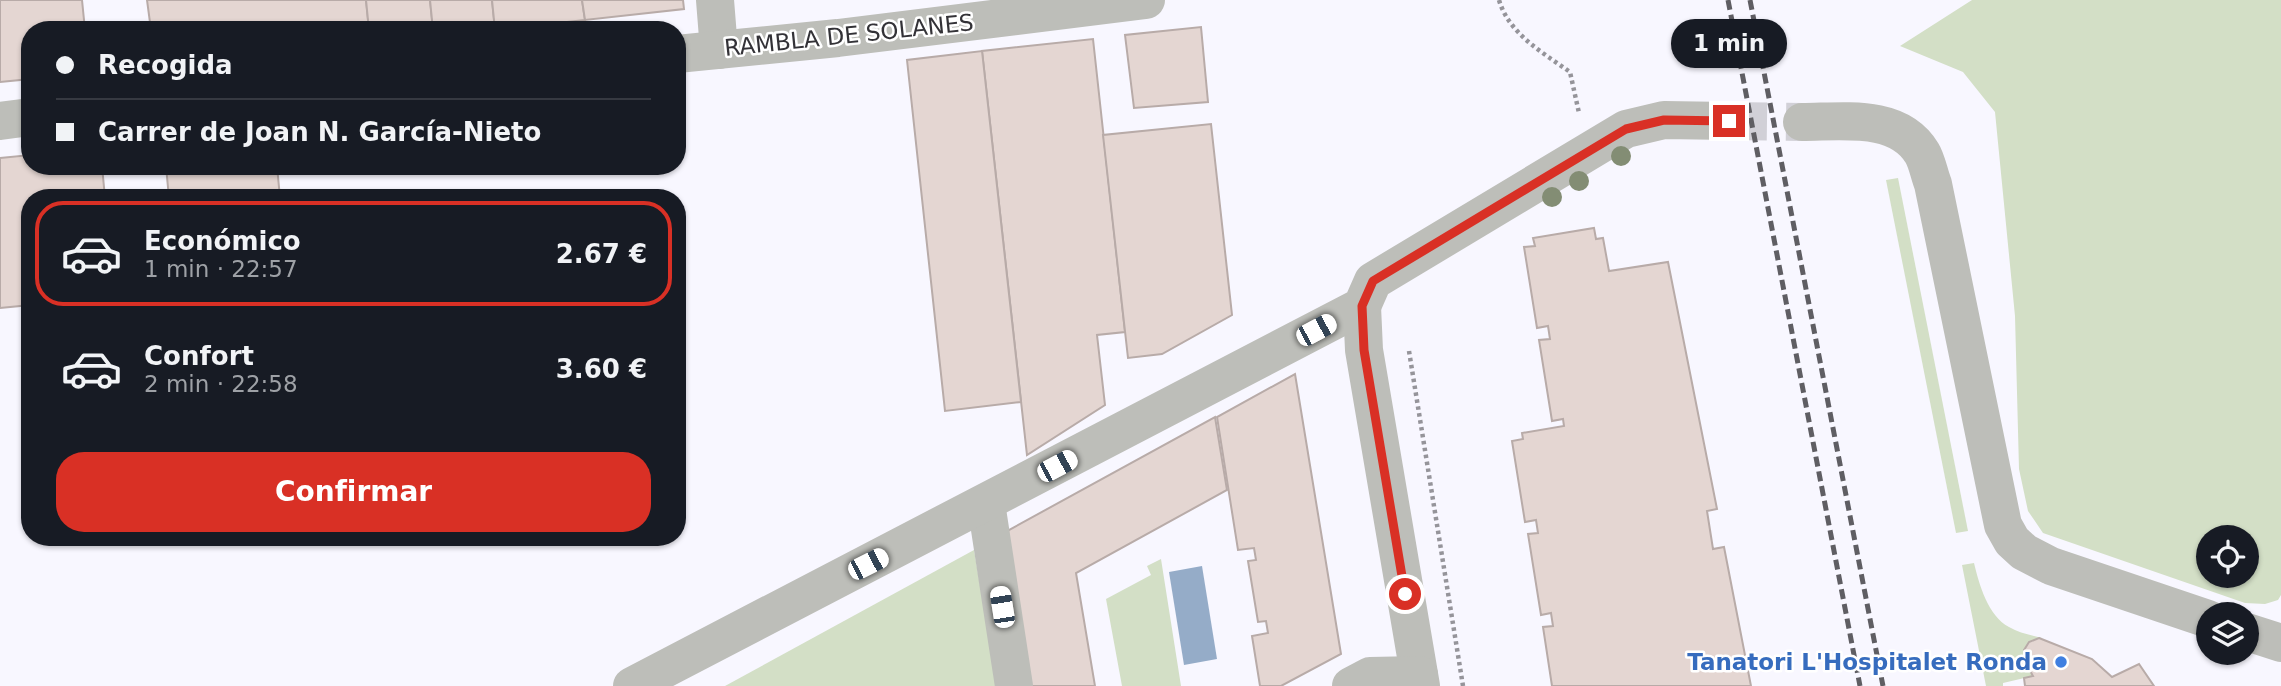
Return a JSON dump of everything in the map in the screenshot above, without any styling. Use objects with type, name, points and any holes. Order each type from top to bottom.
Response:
[{"type":"street","points":[[715,0],[719,50]]},
{"type":"street","name":"RAMBLA DE SOLANES","points":[[686,53],[838,38],[1146,0]]},
{"type":"street","points":[[0,121],[21,118]]},
{"type":"street","points":[[1351,686],[1370,676],[1420,681],[1364,350],[1362,306],[1373,281],[1626,129],[1664,120],[1729,121]]},
{"type":"street","points":[[1802,122],[1878,123],[1902,133],[1922,153],[1933,184],[2003,525],[2012,541],[2024,552],[2051,566],[2196,615]]},
{"type":"street","points":[[632,686],[1362,306]]},
{"type":"street","points":[[986,503],[1014,686]]},
{"type":"street","points":[[2259,636],[2281,643]]},
{"type":"path","points":[[1499,0],[1503,13],[1521,37],[1570,72],[1580,119]]},
{"type":"path","points":[[1409,351],[1463,686]]},
{"type":"green space","points":[[1972,0],[2281,0],[2281,595],[2278,600],[2265,604],[2242,602],[2202,588],[2259,588],[2259,525],[2196,525],[2196,586],[2043,533],[2028,511],[2019,469],[2015,316],[1995,112],[1963,72],[1900,46]]},
{"type":"green space","points":[[1898,178],[1968,531],[1956,533],[1886,180]]},
{"type":"green space","points":[[974,550],[997,686],[725,686]]},
{"type":"green space","points":[[1161,559],[1181,686],[1122,686],[1106,599],[1151,575],[1147,566]]},
{"type":"green space","points":[[1974,563],[1982,590],[1995,615],[2013,629],[2042,638],[2031,642],[2023,655],[2033,676],[2003,683],[2003,686],[1986,686],[1962,565]]},
{"type":"water","points":[[1202,566],[1217,659],[1184,665],[1169,572]]},
{"type":"building","points":[[0,0],[82,0],[84,21],[21,21],[21,80],[0,82]]},
{"type":"building","points":[[147,0],[366,0],[368,21],[150,21]]},
{"type":"building","points":[[366,0],[430,0],[432,21],[368,21]]},
{"type":"building","points":[[430,0],[492,0],[494,21],[432,21]]},
{"type":"building","points":[[492,0],[582,0],[585,20],[576,21],[494,21]]},
{"type":"building","points":[[582,0],[683,0],[684,9],[585,20]]},
{"type":"building","points":[[1201,27],[1208,102],[1134,108],[1125,35]]},
{"type":"building","points":[[1093,39],[1125,332],[1097,335],[1105,405],[1027,455],[982,51]]},
{"type":"building","points":[[982,51],[1021,402],[945,411],[907,60]]},
{"type":"building","points":[[1211,124],[1232,315],[1162,354],[1128,358],[1103,135]]},
{"type":"building","points":[[21,156],[21,175],[103,175],[104,189],[21,189],[21,306],[0,308],[0,158]]},
{"type":"building","points":[[167,175],[278,175],[279,189],[168,189]]},
{"type":"building","points":[[1594,228],[1596,239],[1603,238],[1609,271],[1668,262],[1717,509],[1707,511],[1713,549],[1724,547],[1751,686],[1552,686],[1543,627],[1553,626],[1551,613],[1541,615],[1528,534],[1538,533],[1536,520],[1525,522],[1512,441],[1523,439],[1522,433],[1564,426],[1563,419],[1552,421],[1539,340],[1550,339],[1548,326],[1537,328],[1524,247],[1535,246],[1533,238]]},
{"type":"building","points":[[1295,374],[1341,654],[1281,686],[1260,686],[1252,636],[1268,633],[1266,621],[1258,622],[1248,561],[1256,560],[1254,548],[1238,550],[1217,417]]},
{"type":"building","points":[[1215,417],[1227,490],[1076,573],[1095,686],[1022,686],[998,536]]},
{"type":"building","name":"Tanatori L'Hospitalet Ronda","points":[[2039,638],[2092,659],[2112,677],[2139,664],[2154,686],[2025,686],[2024,678],[2033,676],[2024,660],[2024,650],[2029,642]]},
{"type":"tunnel","points":[[1729,121],[1802,122]]},
{"type":"railway","points":[[1728,0],[1860,686]]},
{"type":"railway","points":[[1750,0],[1883,686]]},
{"type":"place","name":"Tanatori L'Hospitalet Ronda","points":[[2061,662]]},
{"type":"route","points":[[1405,594],[1364,350],[1362,306],[1373,281],[1626,129],[1664,120],[1729,121]]}]
